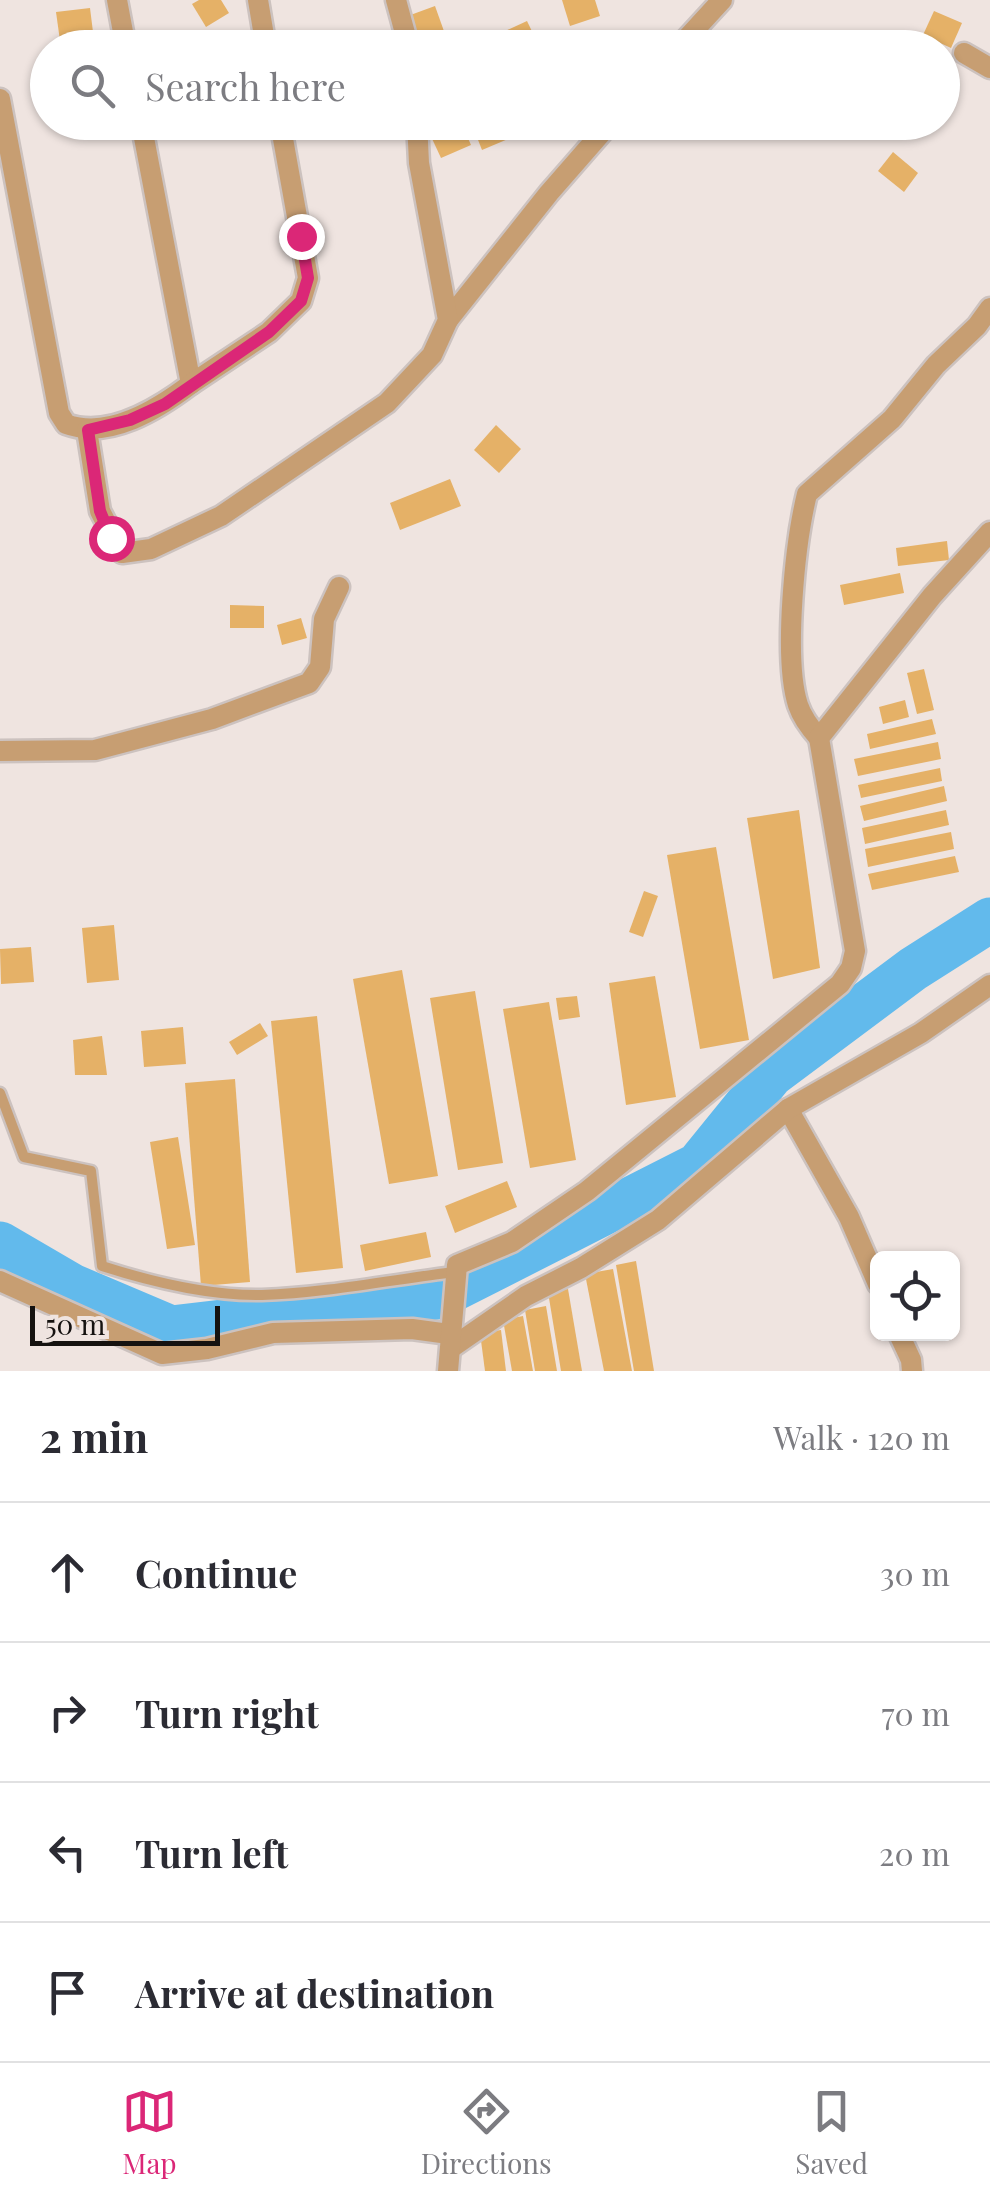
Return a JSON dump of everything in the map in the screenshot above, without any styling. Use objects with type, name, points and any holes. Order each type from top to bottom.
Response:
[{"type":"street","points":[[117,0],[123,30]]},
{"type":"street","points":[[258,0],[263,30]]},
{"type":"street","points":[[396,0],[404,30]]},
{"type":"street","points":[[694,30],[722,0]]},
{"type":"street","points":[[964,52],[990,68]]},
{"type":"street","points":[[0,99],[8,192],[59,413],[66,424],[88,430],[130,420],[165,404],[269,332],[301,301],[308,278],[283,140]]},
{"type":"street","points":[[144,140],[191,384]]},
{"type":"street","points":[[418,140],[448,320]]},
{"type":"street","points":[[88,430],[100,511],[122,553],[151,549],[221,516],[386,404],[432,355],[448,320],[596,140]]},
{"type":"street","points":[[448,1371],[458,1264],[512,1242],[587,1191],[840,984],[851,968],[855,951],[819,738],[798,704],[793,659],[793,581],[807,494],[892,419],[990,308]]},
{"type":"street","points":[[819,738],[932,596],[990,532]]},
{"type":"street","points":[[0,752],[95,750],[212,719],[309,683],[320,667],[324,619],[339,587]]},
{"type":"street","points":[[0,1280],[162,1354],[207,1349],[274,1333],[412,1329],[450,1341],[658,1220],[788,1109],[921,1033],[990,986]]},
{"type":"street","points":[[788,1109],[850,1217],[870,1265]]},
{"type":"street","points":[[902,1341],[912,1371]]},
{"type":"lane","points":[[0,1093],[24,1157],[91,1171],[102,1266],[205,1290],[261,1295],[455,1279]]},
{"type":"building","points":[[199,0],[221,0],[229,13],[206,27],[192,4]]},
{"type":"building","points":[[562,0],[595,0],[600,16],[570,26]]},
{"type":"building","points":[[435,6],[444,30],[410,30],[405,17]]},
{"type":"building","points":[[90,8],[93,30],[58,30],[56,12]]},
{"type":"building","points":[[934,11],[962,23],[959,30],[925,30]]},
{"type":"building","points":[[527,21],[531,30],[507,30]]},
{"type":"building","points":[[433,140],[469,140],[471,145],[441,158]]},
{"type":"building","points":[[478,140],[506,140],[482,150]]},
{"type":"building","points":[[893,152],[918,173],[904,192],[878,171]]},
{"type":"building","points":[[496,425],[521,449],[499,473],[474,450]]},
{"type":"building","points":[[450,479],[461,506],[400,530],[390,503]]},
{"type":"building","points":[[947,541],[949,560],[898,566],[896,548]]},
{"type":"building","points":[[900,573],[904,593],[844,605],[840,585]]},
{"type":"building","points":[[230,605],[264,606],[264,628],[230,628]]},
{"type":"building","points":[[301,618],[307,638],[282,645],[277,625]]},
{"type":"building","points":[[924,669],[934,710],[917,714],[907,673]]},
{"type":"building","points":[[905,700],[909,717],[883,724],[879,707]]},
{"type":"building","points":[[932,719],[936,734],[870,749],[867,734]]},
{"type":"building","points":[[938,742],[941,759],[858,776],[854,759]]},
{"type":"building","points":[[940,768],[942,781],[861,798],[858,785]]},
{"type":"building","points":[[944,786],[947,801],[864,821],[860,806]]},
{"type":"building","points":[[799,810],[820,968],[773,979],[747,818]]},
{"type":"building","points":[[946,810],[949,825],[865,844],[862,828]]},
{"type":"building","points":[[951,832],[954,849],[868,867],[865,849]]},
{"type":"building","points":[[716,847],[749,1040],[700,1049],[667,855]]},
{"type":"building","points":[[955,856],[959,872],[872,890],[868,874]]},
{"type":"building","points":[[644,891],[658,896],[643,937],[629,932]]},
{"type":"building","points":[[114,925],[119,980],[87,983],[82,928]]},
{"type":"building","points":[[31,947],[34,982],[1,984],[0,949]]},
{"type":"building","points":[[402,970],[438,1176],[389,1184],[353,979]]},
{"type":"building","points":[[655,976],[676,1097],[626,1105],[609,983]]},
{"type":"building","points":[[475,991],[503,1163],[458,1170],[430,998]]},
{"type":"building","points":[[577,996],[580,1017],[559,1020],[556,998]]},
{"type":"building","points":[[549,1002],[576,1160],[530,1168],[503,1009]]},
{"type":"building","points":[[317,1016],[343,1268],[296,1273],[271,1021]]},
{"type":"building","points":[[260,1023],[268,1036],[237,1055],[229,1042]]},
{"type":"building","points":[[183,1027],[186,1064],[144,1067],[141,1031]]},
{"type":"building","points":[[102,1036],[107,1075],[75,1075],[73,1040]]},
{"type":"building","points":[[235,1079],[250,1282],[201,1286],[185,1083]]},
{"type":"building","points":[[178,1137],[195,1245],[167,1249],[150,1142]]},
{"type":"building","points":[[507,1181],[517,1207],[455,1233],[445,1206]]},
{"type":"building","points":[[426,1232],[431,1257],[365,1271],[360,1245]]},
{"type":"building","points":[[636,1261],[654,1371],[634,1371],[616,1265]]},
{"type":"building","points":[[613,1269],[632,1371],[604,1371],[585,1274]]},
{"type":"building","points":[[568,1289],[582,1371],[561,1371],[548,1292]]},
{"type":"building","points":[[546,1306],[557,1371],[535,1371],[525,1310]]},
{"type":"building","points":[[523,1316],[533,1371],[512,1371],[503,1320]]},
{"type":"building","points":[[501,1330],[506,1371],[485,1371],[480,1333]]},
{"type":"waterway","points":[[0,1244],[72,1286],[171,1328],[438,1297],[698,1165],[771,1075],[913,969],[990,920]]},
{"type":"route","points":[[111,538],[100,511],[88,430],[130,420],[165,404],[269,332],[301,301],[308,278],[301,236]]}]
